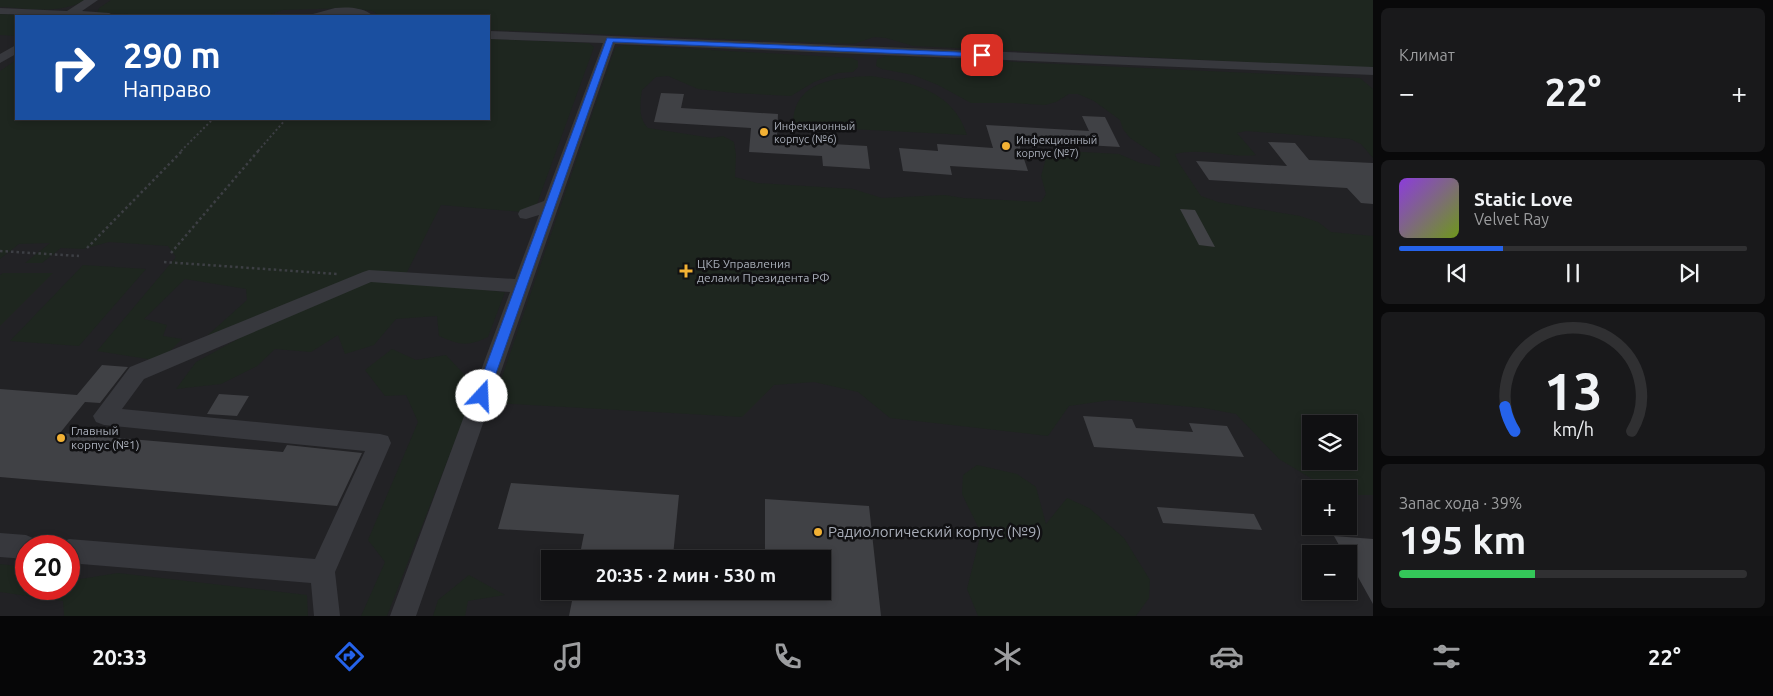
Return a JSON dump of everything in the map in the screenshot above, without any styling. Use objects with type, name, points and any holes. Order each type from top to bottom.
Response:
[{"type":"lane","points":[[0,11],[67,15],[92,0]]},
{"type":"lane","points":[[322,15],[340,12],[357,12],[364,15]]},
{"type":"lane","points":[[490,35],[1373,71]]},
{"type":"lane","points":[[404,616],[610,40]]},
{"type":"lane","points":[[0,59],[15,50]]},
{"type":"lane","points":[[526,214],[550,205]]},
{"type":"lane","points":[[327,616],[322,572],[380,443],[104,416],[136,373],[369,276],[404,273],[521,286]]},
{"type":"lane","points":[[0,545],[15,546]]},
{"type":"lane","points":[[80,552],[322,572]]},
{"type":"path","points":[[87,248],[212,120]]},
{"type":"path","points":[[171,253],[285,120]]},
{"type":"path","points":[[0,251],[79,256]]},
{"type":"path","points":[[164,262],[340,274]]},
{"type":"shaded area","name":"ЦКБ Управления делами Президента РФ","points":[[0,0],[1373,0],[1373,616],[0,616]]},
{"type":"shaded area","points":[[0,0],[85,0],[65,8],[44,10],[0,7]]},
{"type":"shaded area","points":[[111,0],[1373,0],[1373,68],[913,46],[886,38],[874,37],[854,44],[490,30],[490,15],[378,15],[372,11],[352,8],[283,10],[269,15],[159,15],[97,13],[99,8]]},
{"type":"shaded area","points":[[0,14],[26,15],[15,15],[15,36],[0,35]]},
{"type":"shaded area","points":[[490,39],[589,43],[594,47],[537,204],[522,212],[441,205],[402,282],[505,292],[488,337],[464,344],[458,343],[439,336],[437,316],[396,319],[374,345],[345,354],[338,335],[311,352],[275,349],[257,366],[221,384],[176,389],[196,362],[238,339],[208,335],[247,300],[246,289],[185,279],[144,319],[167,325],[163,336],[182,339],[160,361],[97,351],[176,257],[168,246],[109,242],[83,249],[61,248],[42,263],[25,263],[50,243],[19,244],[0,259],[0,71],[15,61],[15,120],[490,120]]},
{"type":"shaded area","points":[[624,45],[852,58],[858,61],[858,67],[853,72],[838,73],[814,82],[791,96],[698,89],[668,76],[656,77],[642,90],[641,115],[648,128],[712,138],[723,136],[734,142],[736,155],[735,177],[757,183],[853,189],[882,198],[945,195],[963,198],[1041,202],[1046,194],[1041,176],[1046,158],[1045,150],[1119,154],[1140,163],[1160,167],[1160,158],[1130,138],[1123,129],[1120,120],[1094,101],[1078,94],[1069,94],[1056,102],[1045,105],[971,103],[938,85],[913,75],[876,66],[877,59],[888,56],[1360,78],[1373,89],[1373,158],[1361,144],[1350,139],[1246,131],[1237,133],[1256,155],[1246,156],[1205,152],[1175,154],[1201,196],[1218,202],[1300,216],[1318,222],[1331,232],[1373,236],[1373,495],[1357,495],[1357,480],[1314,480],[1279,459],[1236,414],[1204,408],[1111,400],[1069,406],[1048,436],[890,418],[858,392],[814,382],[774,385],[742,417],[493,403],[615,48]]},
{"type":"shaded area","points":[[871,76],[915,85],[941,98],[952,108],[967,135],[793,126],[795,111],[800,99],[808,90],[830,81]]},
{"type":"shaded area","points":[[83,265],[146,269],[79,346],[10,341]]},
{"type":"shaded area","points":[[3,273],[53,273],[0,326],[0,275]]},
{"type":"shaded area","points":[[392,349],[416,360],[446,355],[476,387],[387,616],[361,616],[385,562],[368,540],[418,422],[406,395],[385,396],[365,370]]},
{"type":"shaded area","points":[[977,465],[1017,474],[1036,487],[1046,524],[1067,498],[1089,508],[1124,538],[1150,580],[1149,598],[1136,616],[978,616],[967,589],[981,533],[962,494],[963,475]]},
{"type":"shaded area","points":[[0,564],[15,566],[15,594],[0,592]]},
{"type":"shaded area","points":[[118,573],[307,595],[308,616],[64,616],[63,601],[56,600],[80,600],[80,579]]},
{"type":"shaded area","points":[[469,575],[505,595],[468,601],[465,616],[433,616],[438,600]]},
{"type":"building","name":"Инфекционный корпус (№6)","points":[[661,93],[684,94],[681,108],[778,114],[777,136],[832,139],[832,144],[867,146],[870,169],[823,166],[822,156],[749,152],[751,128],[654,122]]},
{"type":"building","name":"Инфекционный корпус (№7)","points":[[1082,116],[1105,117],[1120,147],[1018,141],[1028,171],[950,166],[952,175],[903,171],[899,148],[938,151],[937,144],[993,148],[986,125],[1089,131]]},
{"type":"building","points":[[1268,142],[1295,143],[1309,160],[1373,163],[1373,204],[1361,203],[1347,188],[1209,180],[1196,161],[1287,166]]},
{"type":"building","points":[[1180,209],[1195,210],[1215,247],[1199,245]]},
{"type":"building","name":"Главный корпус (№1)","points":[[102,365],[128,367],[100,403],[85,402],[60,433],[283,452],[287,445],[362,453],[337,506],[0,477],[0,389],[77,395]]},
{"type":"building","points":[[219,394],[249,396],[237,416],[207,414]]},
{"type":"building","points":[[1083,416],[1132,419],[1136,428],[1193,432],[1189,423],[1227,426],[1244,457],[1094,447]]},
{"type":"building","points":[[511,483],[679,495],[674,550],[581,550],[584,534],[498,529]]},
{"type":"building","name":"Радиологический корпус (№9)","points":[[765,499],[869,506],[881,616],[569,616],[572,600],[831,600],[831,550],[765,550]]},
{"type":"building","points":[[1157,507],[1254,514],[1262,530],[1163,523]]},
{"type":"building","points":[[1334,536],[1373,539],[1373,604],[1357,575],[1357,545],[1339,545]]},
{"type":"place","name":"Инфекционный корпус (№6)","points":[[764,132]]},
{"type":"place","name":"Инфекционный корпус (№7)","points":[[1006,146]]},
{"type":"place","name":"ЦКБ Управления делами Президента РФ","points":[[686,271]]},
{"type":"place","name":"Главный корпус (№1)","points":[[61,438]]},
{"type":"place","name":"Радиологический корпус (№9)","points":[[818,532]]},
{"type":"route","points":[[482,396],[610,40],[982,55]]}]
